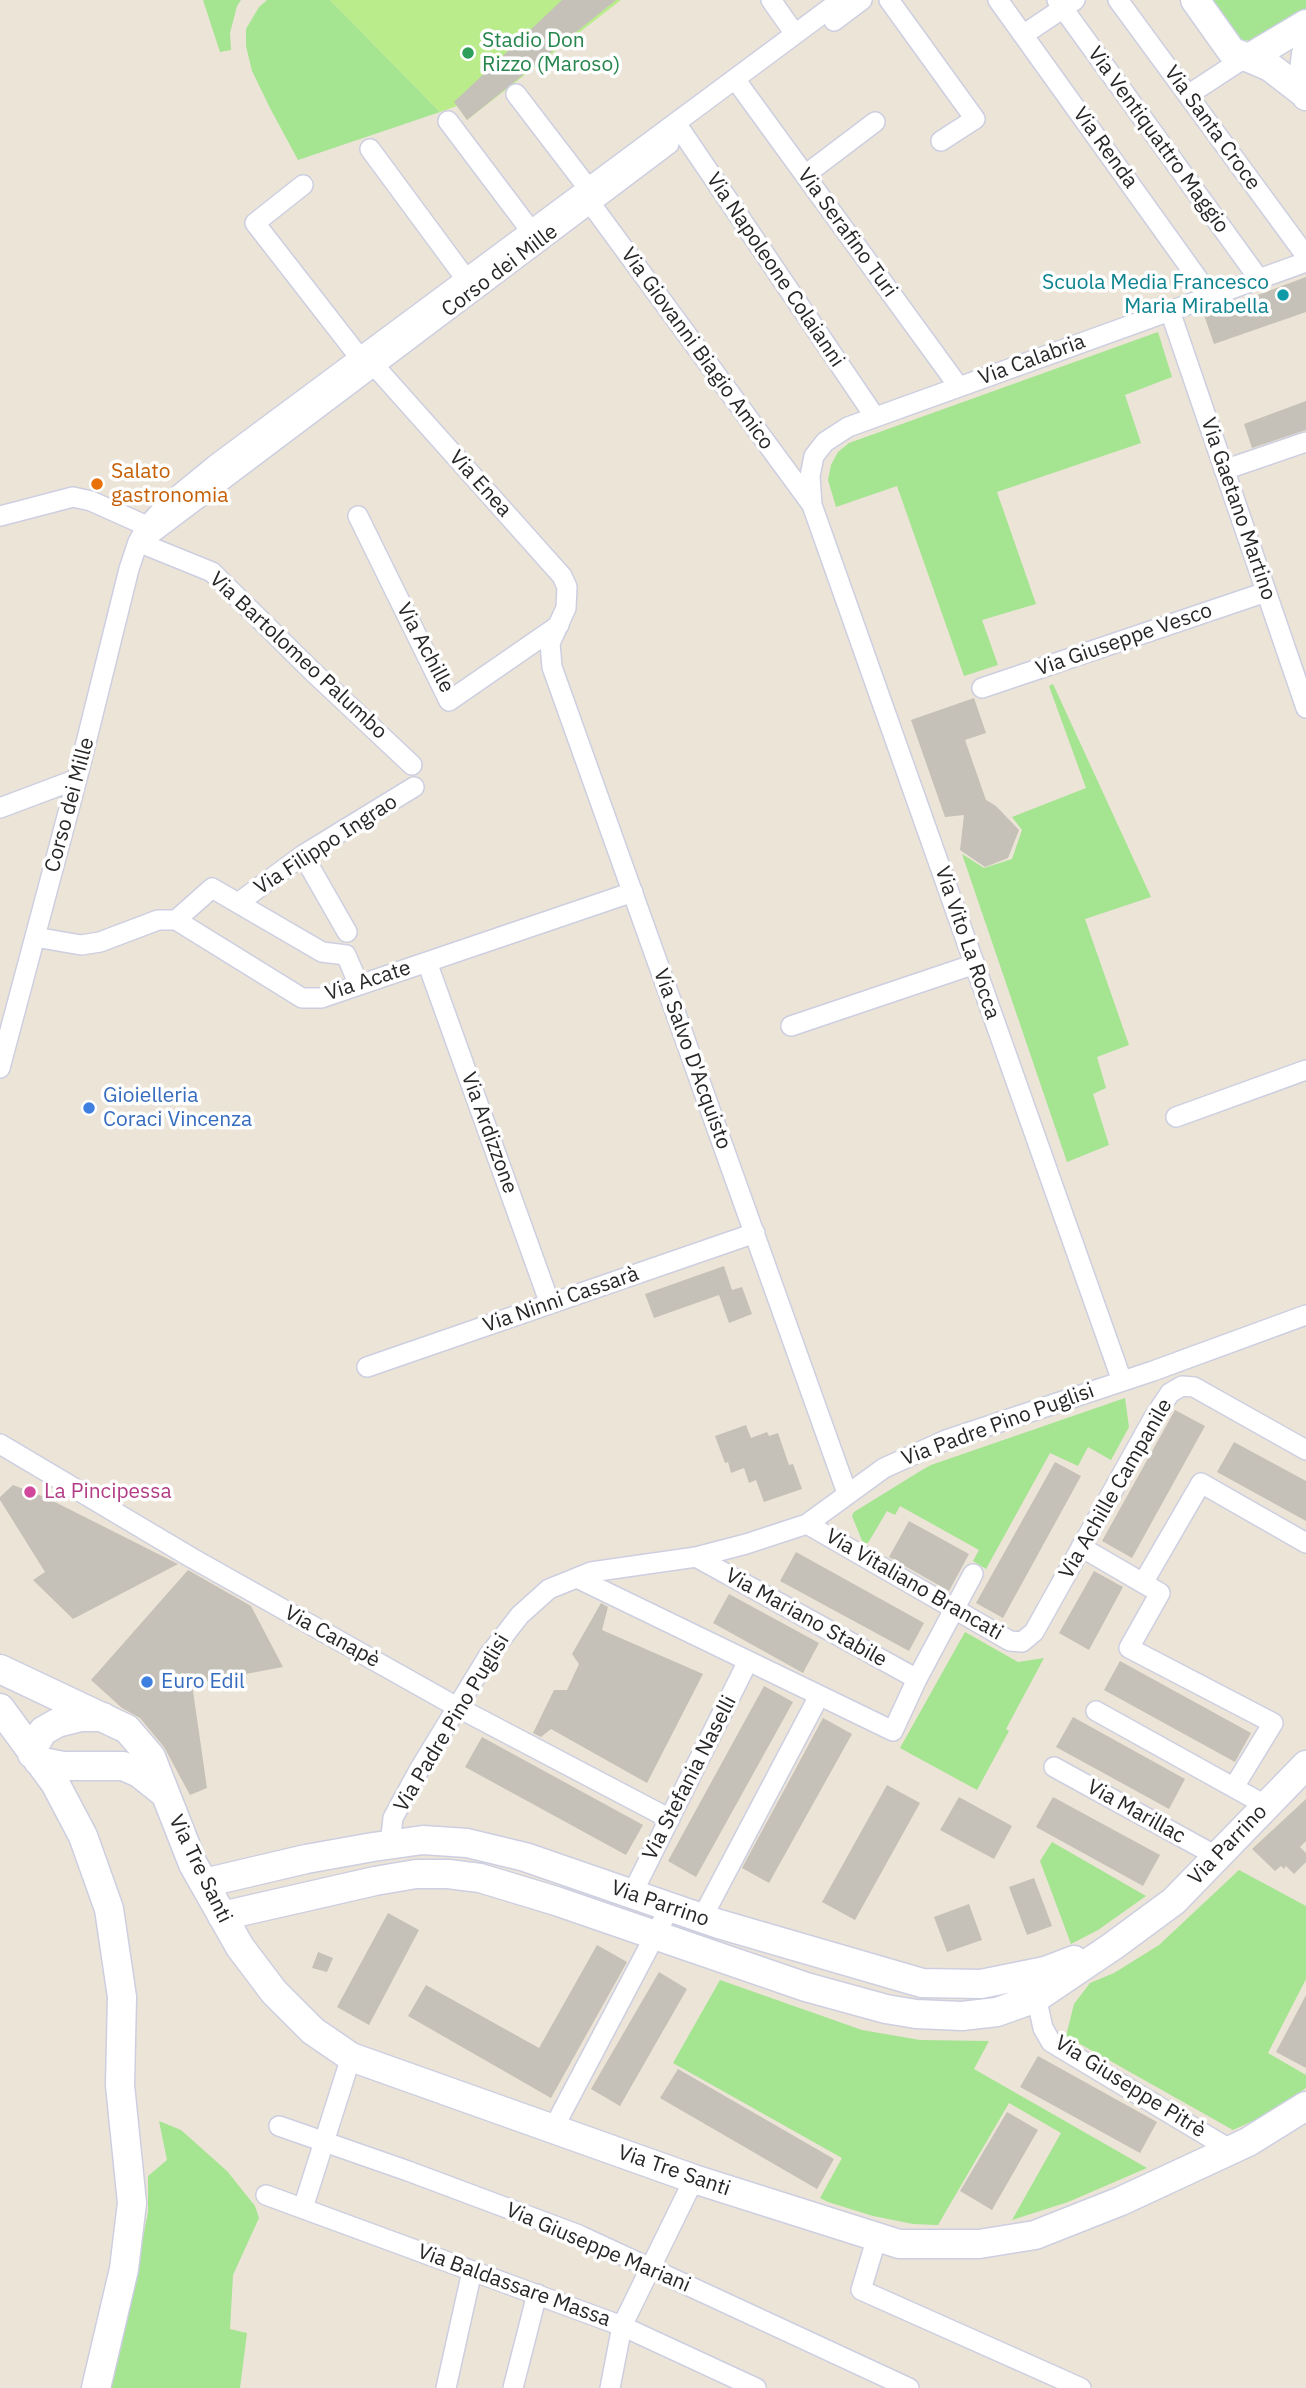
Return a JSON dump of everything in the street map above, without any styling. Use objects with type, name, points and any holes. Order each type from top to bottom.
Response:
[{"type":"street","points":[[771,0],[795,34]]},
{"type":"street","name":"Corso dei Mille","points":[[739,84],[795,34],[841,0]]},
{"type":"street","name":"Corso dei Mille","points":[[0,1068],[77,779],[129,569],[143,534],[166,505],[215,465],[366,359],[739,84],[862,0]]},
{"type":"street","points":[[889,0],[975,119],[941,141]]},
{"type":"street","name":"Via Renda","points":[[998,0],[1211,297]]},
{"type":"street","name":"Via Santa Croce","points":[[1118,0],[1306,256]]},
{"type":"street","points":[[1195,0],[1232,52],[1270,67],[1306,95]]},
{"type":"street","points":[[1023,35],[1065,3]]},
{"type":"street","name":"Via Ventiquattro Maggio","points":[[1065,3],[1259,279]]},
{"type":"street","points":[[1188,95],[1306,24]]},
{"type":"street","points":[[1306,54],[1306,95]]},
{"type":"street","name":"Via Serafino Turi","points":[[739,84],[959,387]]},
{"type":"street","name":"Via Giovanni Biagio Amico","points":[[516,94],[812,505]]},
{"type":"street","points":[[448,121],[531,231]]},
{"type":"street","points":[[805,175],[875,122]]},
{"type":"street","name":"Via Napoleone Colaianni","points":[[680,128],[875,417]]},
{"type":"street","points":[[370,149],[466,279]]},
{"type":"street","name":"Via Enea","points":[[303,185],[255,223],[366,359],[562,576],[567,587],[566,608],[560,624]]},
{"type":"street","name":"Corso dei Mille","points":[[366,359],[466,279],[531,231],[587,195]]},
{"type":"street","name":"Via Calabria","points":[[812,505],[810,476],[814,456],[825,442],[848,426],[1306,262]]},
{"type":"street","name":"Via Gaetano Martino","points":[[1170,311],[1306,708]]},
{"type":"street","points":[[1224,470],[1306,442]]},
{"type":"street","name":"Via Bartolomeo Palumbo","points":[[0,516],[73,497],[91,501],[143,534],[212,572],[412,765]]},
{"type":"street","name":"Via Vito La Rocca","points":[[812,505],[1122,1381]]},
{"type":"street","name":"Via Achille","points":[[358,516],[449,701],[560,624]]},
{"type":"street","name":"Via Giuseppe Vesco","points":[[982,688],[1266,592]]},
{"type":"street","name":"Via Salvo D'Acquisto","points":[[560,624],[550,643],[552,667],[847,1493]]},
{"type":"street","points":[[0,808],[77,779]]},
{"type":"street","name":"Via Filippo Ingrao","points":[[238,903],[303,855],[414,787]]},
{"type":"street","points":[[303,855],[347,932]]},
{"type":"street","points":[[35,937],[81,946],[100,942],[158,920],[176,920],[212,888],[322,952],[346,955],[359,985]]},
{"type":"street","name":"Via Acate","points":[[176,920],[302,998],[321,998],[633,892]]},
{"type":"street","name":"Via Ardizzone","points":[[427,962],[550,1304]]},
{"type":"street","points":[[791,1026],[975,964]]},
{"type":"street","points":[[1176,1117],[1306,1070]]},
{"type":"street","name":"Via Ninni Cassarà","points":[[366,1367],[755,1233]]},
{"type":"street","name":"Via Padre Pino Puglisi","points":[[390,1844],[393,1818],[489,1654],[520,1615],[550,1589],[591,1572],[696,1557],[807,1524],[884,1468],[946,1440],[1306,1315]]},
{"type":"street","name":"Via Achille Campanile","points":[[1022,1642],[1034,1632],[1154,1417],[1170,1394],[1182,1386],[1194,1387],[1306,1450]]},
{"type":"street","name":"Via Canapè","points":[[0,1444],[192,1558],[457,1707],[670,1819]]},
{"type":"street","points":[[1143,1583],[1201,1483],[1306,1543]]},
{"type":"street","name":"Via Vitaliano Brancati","points":[[807,1524],[1010,1641],[1022,1642]]},
{"type":"street","points":[[1081,1547],[1160,1593],[1129,1648],[1273,1723],[1234,1787]]},
{"type":"street","name":"Via Mariano Stabile","points":[[696,1557],[917,1679]]},
{"type":"street","points":[[577,1578],[893,1731],[917,1679],[973,1574]]},
{"type":"street","name":"Via Stefania Naselli","points":[[632,1894],[748,1661]]},
{"type":"street","name":"Via Tre Santi","points":[[0,1669],[127,1729],[151,1757],[193,1864],[240,1947],[274,1992],[313,2031],[351,2057],[694,2179],[899,2244],[965,2244],[1035,2235],[1121,2201],[1248,2142],[1306,2106]]},
{"type":"street","points":[[702,1918],[820,1696]]},
{"type":"street","points":[[0,1708],[55,1783],[83,1836],[109,1909],[122,1997],[120,2085],[132,2203],[124,2269],[96,2388]]},
{"type":"street","points":[[1096,1711],[1267,1806]]},
{"type":"street","points":[[35,1758],[36,1743],[43,1731],[57,1723],[81,1717],[103,1717]]},
{"type":"street","points":[[35,1758],[63,1766],[123,1766],[139,1773],[163,1792]]},
{"type":"street","name":"Via Parrino","points":[[222,1916],[375,1881],[416,1874],[448,1874],[493,1882],[556,1900],[806,1987],[886,2009],[962,2017],[997,2012],[1034,1986],[1113,1946],[1174,1901],[1306,1765]]},
{"type":"street","points":[[72,1814],[72,1794],[83,1779],[102,1767]]},
{"type":"street","name":"Via Marillac","points":[[1054,1767],[1217,1857]]},
{"type":"street","name":"Via Parrino","points":[[204,1884],[306,1859],[390,1844],[423,1840],[467,1843],[525,1857],[702,1918],[922,1983],[1034,1986]]},
{"type":"street","points":[[553,2129],[670,1907]]},
{"type":"street","name":"Via Giuseppe Pitrè","points":[[1034,1986],[1043,2028],[1051,2042],[1231,2150]]},
{"type":"street","points":[[303,2208],[351,2057]]},
{"type":"street","name":"Via Giuseppe Mariani","points":[[279,2126],[579,2235],[909,2388]]},
{"type":"street","points":[[610,2388],[622,2326],[694,2179]]},
{"type":"street","name":"Via Baldassare Massa","points":[[267,2195],[622,2326],[756,2388]]},
{"type":"street","points":[[877,2237],[861,2290],[1081,2388]]},
{"type":"street","points":[[446,2388],[472,2271]]},
{"type":"street","points":[[513,2388],[537,2294]]},
{"type":"green space","points":[[203,0],[241,0],[230,33],[231,50],[220,52]]},
{"type":"green space","points":[[267,0],[330,0],[440,112],[298,160],[252,71],[246,46],[246,29],[259,7]]},
{"type":"green space","name":"Stadio Don Rizzo (Maroso)","points":[[330,0],[621,0],[467,120],[457,106],[440,112]]},
{"type":"green space","points":[[1209,0],[1306,0],[1306,13],[1253,41],[1240,40]]},
{"type":"green space","points":[[1158,332],[1172,377],[1125,395],[1141,443],[997,492],[1036,604],[982,620],[998,665],[964,676],[897,486],[836,507],[828,480],[831,465],[838,452],[849,443]]},
{"type":"green space","points":[[1053,684],[1151,897],[1085,919],[1129,1045],[1097,1057],[1106,1088],[1093,1094],[1109,1145],[1067,1162],[962,854],[984,868],[1012,859],[1022,830],[1012,817],[1086,788],[1049,686]]},
{"type":"green space","points":[[1125,1398],[1129,1427],[1111,1460],[1088,1447],[1078,1466],[1050,1453],[986,1569],[973,1561],[979,1550],[900,1506],[895,1515],[887,1511],[868,1543],[863,1543],[852,1516],[854,1512],[931,1465]]},
{"type":"green space","points":[[965,1632],[1018,1662],[1044,1658],[977,1790],[900,1748]]},
{"type":"green space","points":[[1052,1842],[1146,1896],[1098,1930],[1071,1944],[1040,1861]]},
{"type":"green space","points":[[1239,1870],[1306,1906],[1306,1979],[1268,2053],[1306,2075],[1306,2088],[1270,2113],[1233,2130],[1066,2036],[1074,2004],[1090,1983],[1114,1973],[1159,1945]]},
{"type":"green space","points":[[720,1980],[862,2030],[920,2040],[989,2041],[974,2069],[1147,2168],[1068,2202],[1012,2220],[1061,2133],[1009,2103],[938,2225],[913,2224],[873,2216],[828,2202],[820,2198],[842,2158],[673,2063]]},
{"type":"green space","points":[[159,2121],[181,2130],[227,2171],[255,2206],[259,2218],[233,2275],[230,2329],[247,2333],[240,2388],[109,2388],[148,2212],[148,2176],[167,2160]]},
{"type":"building","points":[[562,0],[616,0],[467,120],[454,102]]},
{"type":"building","name":"Scuola Media Francesco Maria Mirabella","points":[[1306,277],[1306,312],[1214,344],[1204,315]]},
{"type":"building","points":[[1306,401],[1306,430],[1252,448],[1244,424]]},
{"type":"building","points":[[974,698],[986,733],[965,740],[986,800],[996,806],[1019,830],[1008,858],[985,867],[960,850],[964,815],[945,817],[911,720]]},
{"type":"building","points":[[724,1266],[732,1290],[742,1287],[752,1314],[729,1323],[719,1295],[654,1318],[645,1294]]},
{"type":"building","points":[[1175,1410],[1205,1426],[1132,1558],[1102,1541]]},
{"type":"building","points":[[746,1425],[751,1438],[767,1432],[769,1436],[778,1433],[789,1465],[793,1464],[802,1489],[764,1502],[756,1480],[749,1483],[744,1468],[731,1473],[715,1436]]},
{"type":"building","points":[[1234,1442],[1306,1481],[1306,1521],[1217,1472]]},
{"type":"building","points":[[1055,1462],[1081,1476],[1003,1618],[976,1603]]},
{"type":"building","points":[[13,1485],[47,1498],[178,1564],[73,1619],[33,1580],[45,1572],[0,1500]]},
{"type":"building","points":[[909,1521],[969,1554],[949,1591],[889,1557]]},
{"type":"building","points":[[796,1552],[924,1623],[909,1651],[780,1581]]},
{"type":"building","name":"Euro Edil","points":[[188,1570],[251,1606],[283,1667],[192,1684],[207,1788],[190,1795],[164,1747],[140,1718],[122,1708],[91,1680]]},
{"type":"building","points":[[1094,1571],[1123,1587],[1089,1650],[1059,1633]]},
{"type":"building","points":[[729,1594],[819,1643],[803,1673],[713,1623]]},
{"type":"building","points":[[601,1603],[608,1607],[602,1630],[703,1674],[647,1783],[551,1729],[541,1737],[533,1733],[554,1690],[567,1690],[579,1664],[572,1654]]},
{"type":"building","points":[[1120,1661],[1251,1733],[1235,1762],[1104,1690]]},
{"type":"building","points":[[764,1686],[793,1702],[696,1877],[668,1861]]},
{"type":"building","points":[[1073,1717],[1185,1779],[1169,1809],[1056,1747]]},
{"type":"building","points":[[823,1718],[852,1734],[769,1883],[742,1868]]},
{"type":"building","points":[[482,1737],[643,1825],[626,1855],[465,1767]]},
{"type":"building","points":[[887,1785],[920,1803],[855,1920],[822,1902]]},
{"type":"building","points":[[959,1797],[1012,1826],[994,1859],[940,1830]]},
{"type":"building","points":[[1053,1797],[1160,1855],[1143,1886],[1036,1827]]},
{"type":"building","points":[[1306,1799],[1306,1841],[1300,1847],[1306,1853],[1306,1862],[1294,1874],[1286,1866],[1275,1871],[1252,1849]]},
{"type":"building","points":[[1034,1878],[1052,1926],[1027,1935],[1009,1887]]},
{"type":"building","points":[[969,1904],[982,1940],[947,1952],[934,1917]]},
{"type":"building","points":[[388,1913],[419,1930],[369,2025],[337,2007]]},
{"type":"building","points":[[597,1945],[627,1962],[551,2098],[408,2016],[426,1985],[539,2048]]},
{"type":"building","points":[[318,1952],[333,1958],[327,1972],[312,1968]]},
{"type":"building","points":[[659,1972],[687,1989],[620,2106],[591,2089]]},
{"type":"building","points":[[1306,1995],[1306,2068],[1276,2052]]},
{"type":"building","points":[[1038,2056],[1157,2122],[1140,2153],[1020,2087]]},
{"type":"building","points":[[678,2069],[834,2159],[817,2189],[660,2098]]},
{"type":"building","points":[[1007,2112],[1038,2130],[992,2210],[960,2191]]},
{"type":"place","name":"Stadio Don Rizzo (Maroso)","points":[[468,53]]},
{"type":"place","name":"Scuola Media Francesco Maria Mirabella","points":[[1283,295]]},
{"type":"place","name":"Salato gastronomia","points":[[97,484]]},
{"type":"place","name":"Gioielleria Coraci Vincenza","points":[[89,1108]]},
{"type":"place","name":"La Pincipessa","points":[[30,1492]]},
{"type":"place","name":"Euro Edil","points":[[147,1682]]}]
